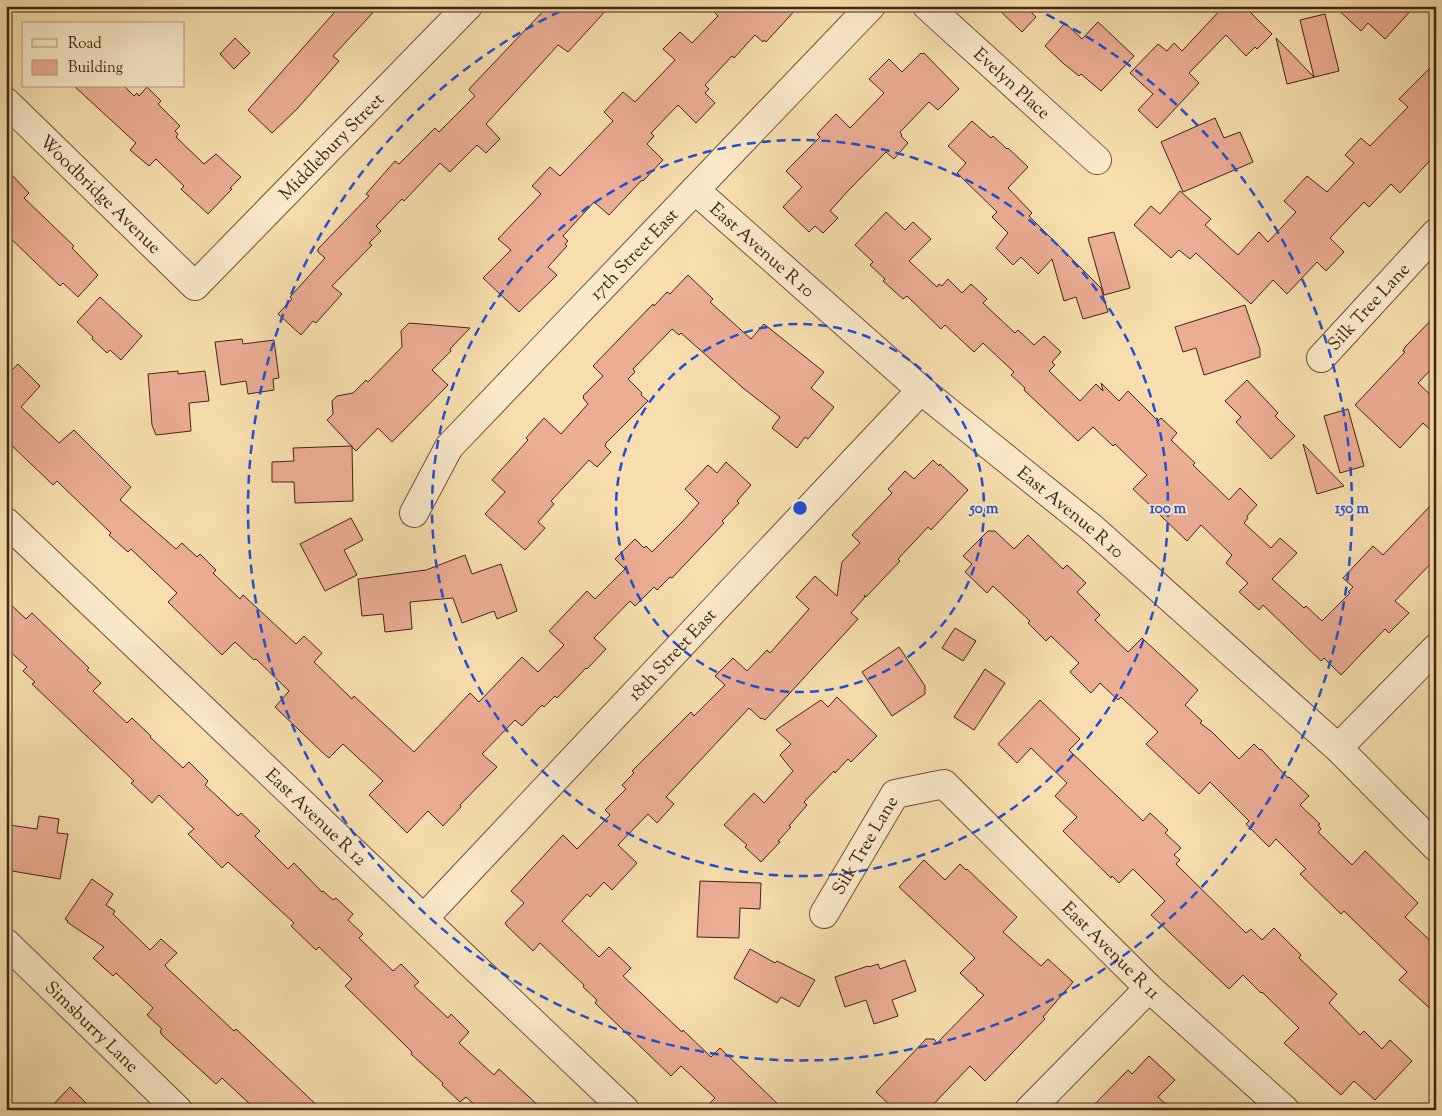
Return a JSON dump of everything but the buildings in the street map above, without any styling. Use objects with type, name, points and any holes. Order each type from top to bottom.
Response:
[{"type":"street","name":"Middlebury Street","points":[[196,286],[468,6]]},
{"type":"street","name":"17th Street East","points":[[414,513],[449,447],[871,6]]},
{"type":"street","name":"Evelyn Place","points":[[927,6],[1097,160]]},
{"type":"street","name":"Woodbridge Avenue","points":[[6,102],[196,286]]},
{"type":"street","name":"East Avenue R 10","points":[[695,190],[921,390],[1092,528],[1338,748],[1436,847]]},
{"type":"street","name":"Silk Tree Lane","points":[[1321,358],[1436,233]]},
{"type":"street","name":"18th Street East","points":[[424,918],[921,390]]},
{"type":"street","name":"East Avenue R 12","points":[[6,522],[625,1110]]},
{"type":"street","points":[[1338,748],[1436,648]]},
{"type":"street","name":"Silk Tree Lane","points":[[824,914],[895,794],[944,784]]},
{"type":"street","name":"East Avenue R 11","points":[[944,784],[1150,988],[1285,1110]]},
{"type":"street","name":"Simsburry Lane","points":[[6,943],[178,1110]]},
{"type":"street","points":[[1029,1110],[1150,988]]}]
